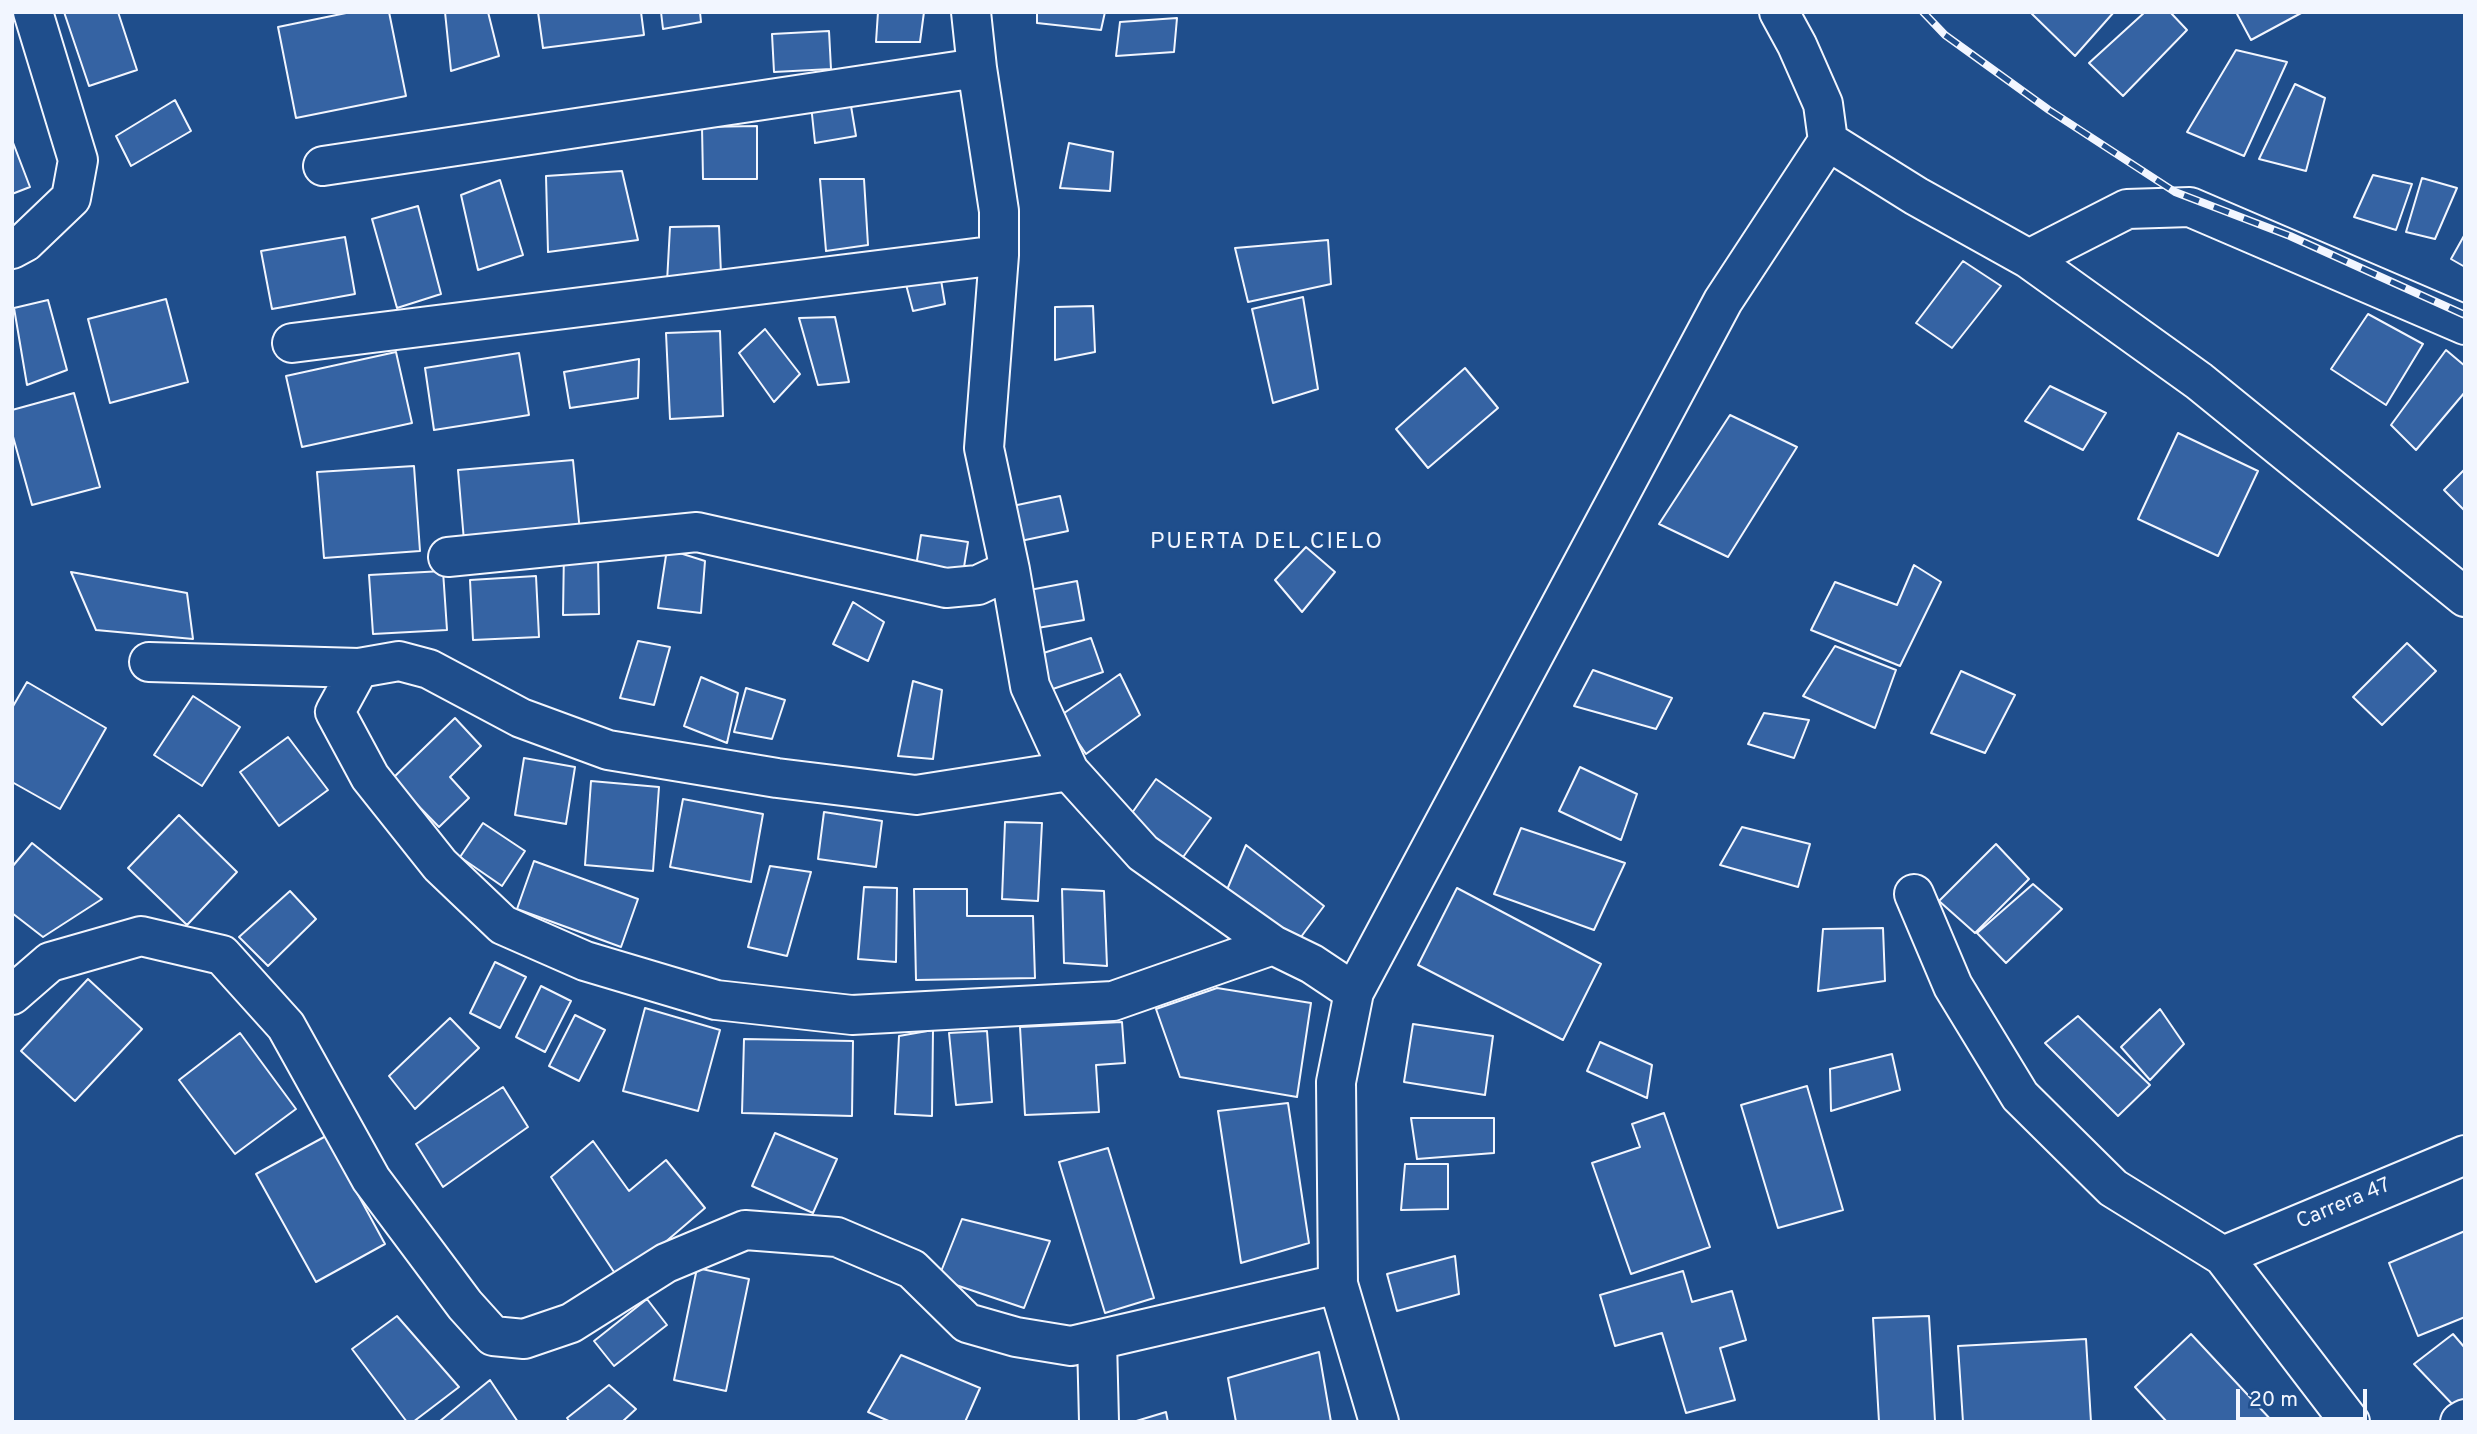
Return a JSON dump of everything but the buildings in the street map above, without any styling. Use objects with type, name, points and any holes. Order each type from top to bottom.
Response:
[{"type":"street","points":[[12,249],[25,242],[71,198],[78,160],[33,12]]},
{"type":"street","points":[[971,12],[976,68],[999,211],[999,255],[984,448],[1010,570],[1030,686],[1069,771],[1143,853],[1273,945],[1312,964],[1353,992]]},
{"type":"street","points":[[1379,1422],[1338,1283],[1336,1082],[1353,992],[1723,301],[1828,141],[1823,104],[1779,12]]},
{"type":"street","points":[[323,166],[976,68]]},
{"type":"street","points":[[1828,141],[1916,196],[2029,259],[2199,381],[2465,597]]},
{"type":"street","points":[[2029,259],[2127,209],[2190,207],[2465,326]]},
{"type":"street","points":[[292,343],[999,255]]},
{"type":"street","points":[[448,557],[698,532],[946,589],[978,585],[1010,570]]},
{"type":"street","points":[[149,662],[359,668],[399,661],[429,669],[521,719],[608,750],[777,778],[916,795],[1069,771]]},
{"type":"street","points":[[359,668],[335,712],[370,777],[440,865],[503,925],[598,965],[716,1000],[852,1015],[1113,1001],[1273,945]]},
{"type":"street","points":[[1914,894],[1952,986],[2020,1096],[2113,1188],[2223,1256],[2350,1422]]},
{"type":"street","points":[[12,995],[50,962],[141,936],[222,955],[286,1027],[370,1179],[465,1305],[493,1336],[524,1339],[571,1323],[666,1263],[746,1230],[837,1237],[912,1269],[967,1323],[1016,1337],[1071,1346],[1338,1283]]},
{"type":"street","name":"Carrera 47","points":[[2223,1256],[2465,1155]]},
{"type":"street","points":[[1097,1340],[1099,1422]]},
{"type":"street","points":[[2460,1422],[2465,1419]]},
{"type":"railway","points":[[1923,12],[1945,35],[2049,110],[2175,192],[2290,236],[2465,315]]},
{"type":"district","name":"PUERTA DEL CIELO","points":[[1267,543]]}]
